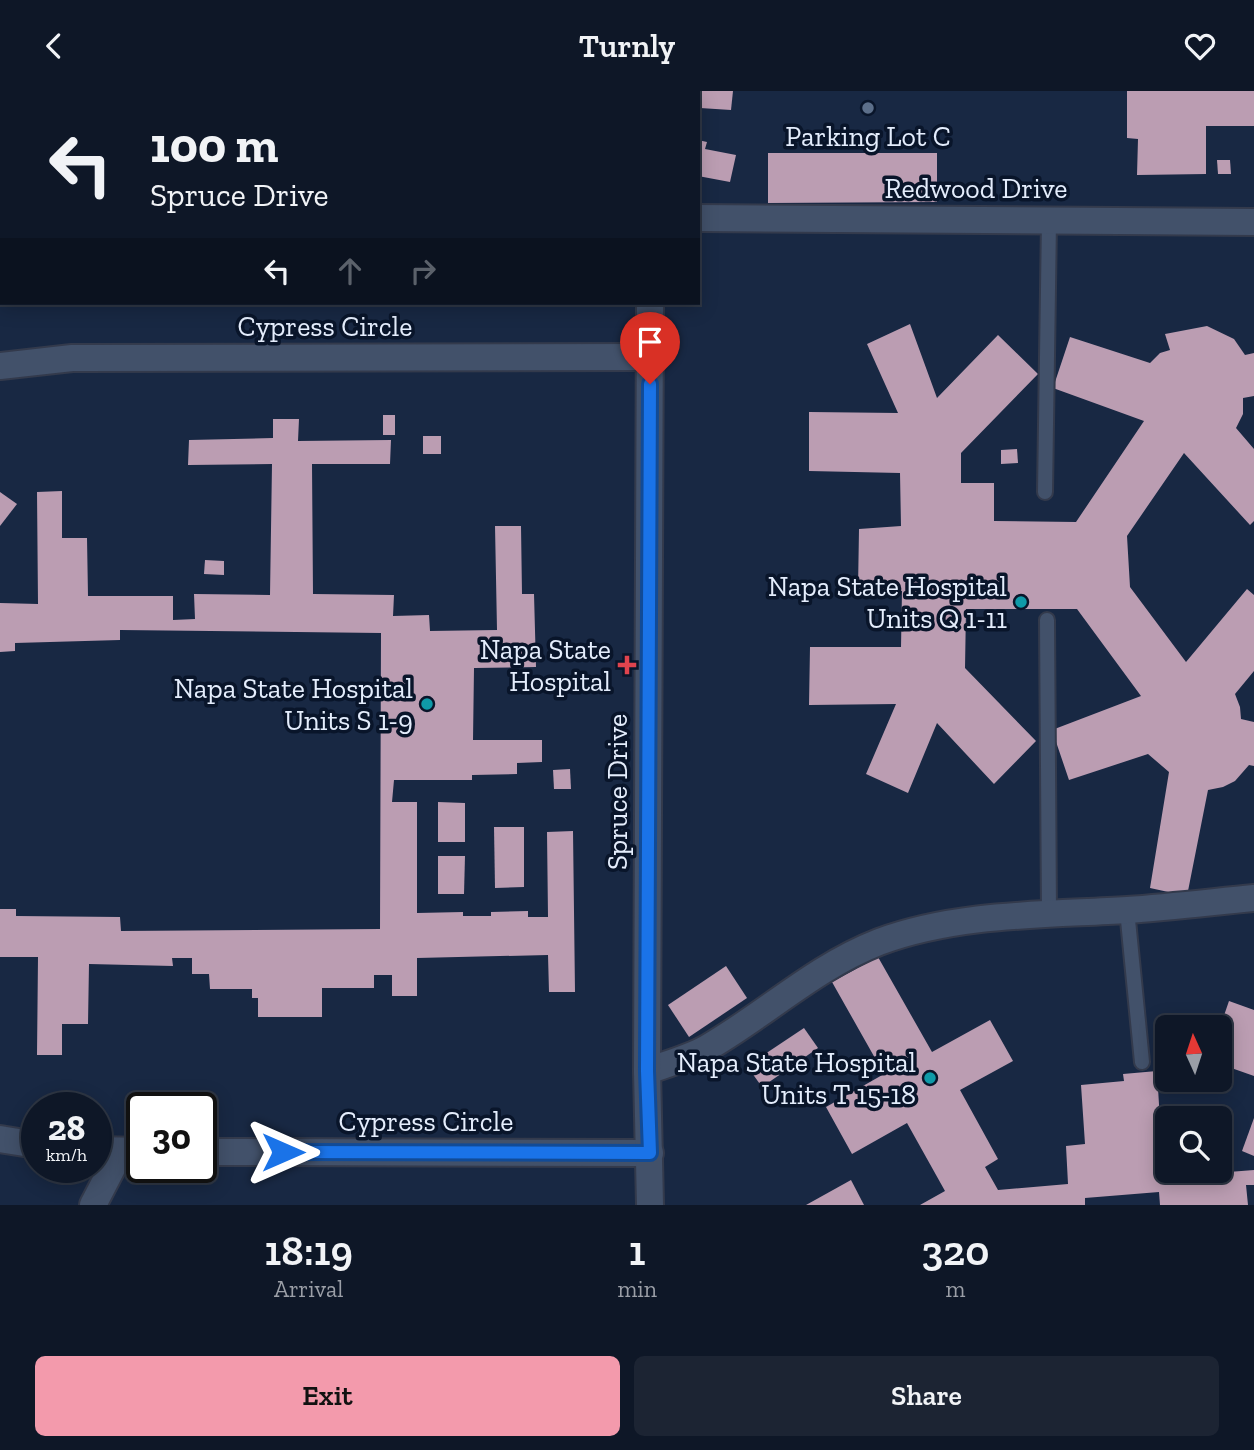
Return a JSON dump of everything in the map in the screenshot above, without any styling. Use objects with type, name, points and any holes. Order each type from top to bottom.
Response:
[{"type":"street","name":"Redwood Drive","points":[[700,218],[1254,222]]},
{"type":"street","name":"Spruce Drive","points":[[650,305],[647,1071],[650,1205]]},
{"type":"street","name":"Cypress Circle","points":[[0,366],[72,358],[650,357]]},
{"type":"street","points":[[647,1071],[705,1049],[824,969],[878,943],[913,931],[946,924],[1049,914],[1254,898]]},
{"type":"street","points":[[0,1139],[21,1142]]},
{"type":"street","points":[[93,1205],[120,1151]]},
{"type":"street","name":"Cypress Circle","points":[[217,1152],[650,1153]]},
{"type":"lane","points":[[1045,492],[1049,221]]},
{"type":"lane","points":[[1046,620],[1049,914]]},
{"type":"lane","points":[[1127,910],[1142,1062]]},
{"type":"shaded area","name":"Napa State Hospital","points":[[700,91],[1254,91],[1254,1205],[0,1205],[0,305],[700,305]]},
{"type":"building","points":[[701,91],[733,91],[731,110],[700,108]]},
{"type":"building","points":[[1127,91],[1254,91],[1254,126],[1206,126],[1206,174],[1137,175],[1138,139],[1127,138]]},
{"type":"building","points":[[700,140],[707,142],[705,149],[736,155],[730,182],[700,176]]},
{"type":"building","points":[[768,153],[937,153],[937,202],[768,203]]},
{"type":"building","points":[[1217,160],[1230,160],[1231,174],[1218,174]]},
{"type":"building","name":"Napa State Hospital Units Q 1-11","points":[[910,324],[937,398],[998,335],[1038,374],[961,453],[961,483],[994,483],[994,521],[1076,522],[1144,421],[1053,388],[1070,337],[1150,363],[1160,353],[1170,350],[1165,334],[1207,326],[1234,339],[1245,355],[1254,353],[1254,396],[1243,398],[1243,414],[1236,428],[1254,449],[1254,521],[1250,525],[1184,453],[1127,536],[1130,587],[1186,662],[1247,589],[1254,595],[1254,671],[1235,694],[1241,719],[1254,722],[1254,766],[1249,765],[1235,781],[1208,790],[1188,891],[1173,893],[1150,888],[1169,772],[1148,754],[1069,780],[1052,730],[1141,696],[1077,609],[966,609],[965,668],[1036,741],[994,784],[937,723],[908,793],[866,774],[896,704],[809,705],[810,647],[901,647],[902,591],[858,589],[859,529],[901,526],[900,473],[809,471],[809,412],[898,413],[867,344]]},
{"type":"building","points":[[383,415],[395,415],[395,435],[383,435]]},
{"type":"building","name":"Napa State Hospital Units S 1-9","points":[[273,419],[299,419],[298,441],[391,440],[390,464],[312,464],[313,594],[394,595],[393,616],[429,615],[430,631],[497,630],[495,526],[521,526],[522,594],[534,594],[536,667],[474,668],[473,740],[542,740],[542,762],[517,763],[517,774],[472,775],[472,780],[394,780],[392,802],[417,802],[417,913],[463,912],[463,916],[491,916],[491,912],[528,911],[528,917],[548,917],[547,832],[573,831],[575,992],[549,992],[548,955],[417,958],[417,996],[392,996],[392,975],[374,975],[374,988],[322,988],[322,1017],[258,1017],[258,998],[252,998],[252,989],[210,989],[209,974],[192,974],[192,958],[172,958],[173,966],[89,964],[88,1024],[62,1024],[62,1055],[37,1055],[38,957],[0,957],[0,909],[16,909],[16,916],[120,917],[121,931],[380,929],[381,633],[120,630],[120,640],[15,643],[15,651],[0,652],[0,603],[38,604],[37,492],[62,491],[62,538],[87,538],[88,596],[173,596],[173,620],[195,619],[194,594],[270,595],[272,464],[188,465],[189,440],[273,438]]},
{"type":"building","points":[[423,436],[441,436],[441,454],[423,454]]},
{"type":"building","points":[[1017,449],[1018,463],[1001,464],[1001,450]]},
{"type":"building","points":[[0,492],[17,504],[0,526]]},
{"type":"building","points":[[205,560],[224,561],[224,575],[204,574]]},
{"type":"building","points":[[570,769],[571,789],[554,789],[553,770]]},
{"type":"building","points":[[438,802],[465,803],[465,842],[438,842]]},
{"type":"building","points":[[494,827],[524,827],[524,887],[495,888]]},
{"type":"building","points":[[438,856],[465,856],[464,894],[438,894]]},
{"type":"building","name":"Napa State Hospital Units T 15-18","points":[[878,957],[932,1052],[990,1020],[1013,1061],[960,1090],[998,1159],[985,1167],[998,1190],[1068,1184],[1066,1146],[1085,1144],[1081,1085],[1124,1081],[1123,1074],[1155,1071],[1155,1092],[1158,1092],[1159,1106],[1155,1106],[1155,1183],[1232,1183],[1232,1172],[1254,1170],[1254,1185],[1246,1185],[1248,1205],[1160,1205],[1159,1192],[1085,1198],[1085,1205],[920,1205],[945,1191],[907,1123],[852,1154],[826,1107],[884,1074],[832,982]]},
{"type":"building","points":[[726,966],[747,998],[689,1037],[668,1005]]},
{"type":"building","points":[[1229,1001],[1254,1010],[1254,1076],[1232,1068],[1232,1015],[1224,1015]]},
{"type":"building","points":[[804,1028],[818,1048],[762,1087],[747,1066]]},
{"type":"building","points":[[1254,1118],[1254,1156],[1242,1151]]},
{"type":"building","name":"Napa State Hospital Units T 15-18","points":[[851,1180],[864,1205],[806,1205]]},
{"type":"place","name":"Parking Lot C","points":[[868,108]]},
{"type":"place","name":"Napa State Hospital Units Q 1-11","points":[[1021,602]]},
{"type":"place","name":"Napa State Hospital","points":[[627,665]]},
{"type":"place","name":"Napa State Hospital Units S 1-9","points":[[427,704]]},
{"type":"place","name":"Napa State Hospital Units T 15-18","points":[[930,1078]]},
{"type":"route","points":[[283,1152],[650,1153],[647,1071],[650,384]]}]
